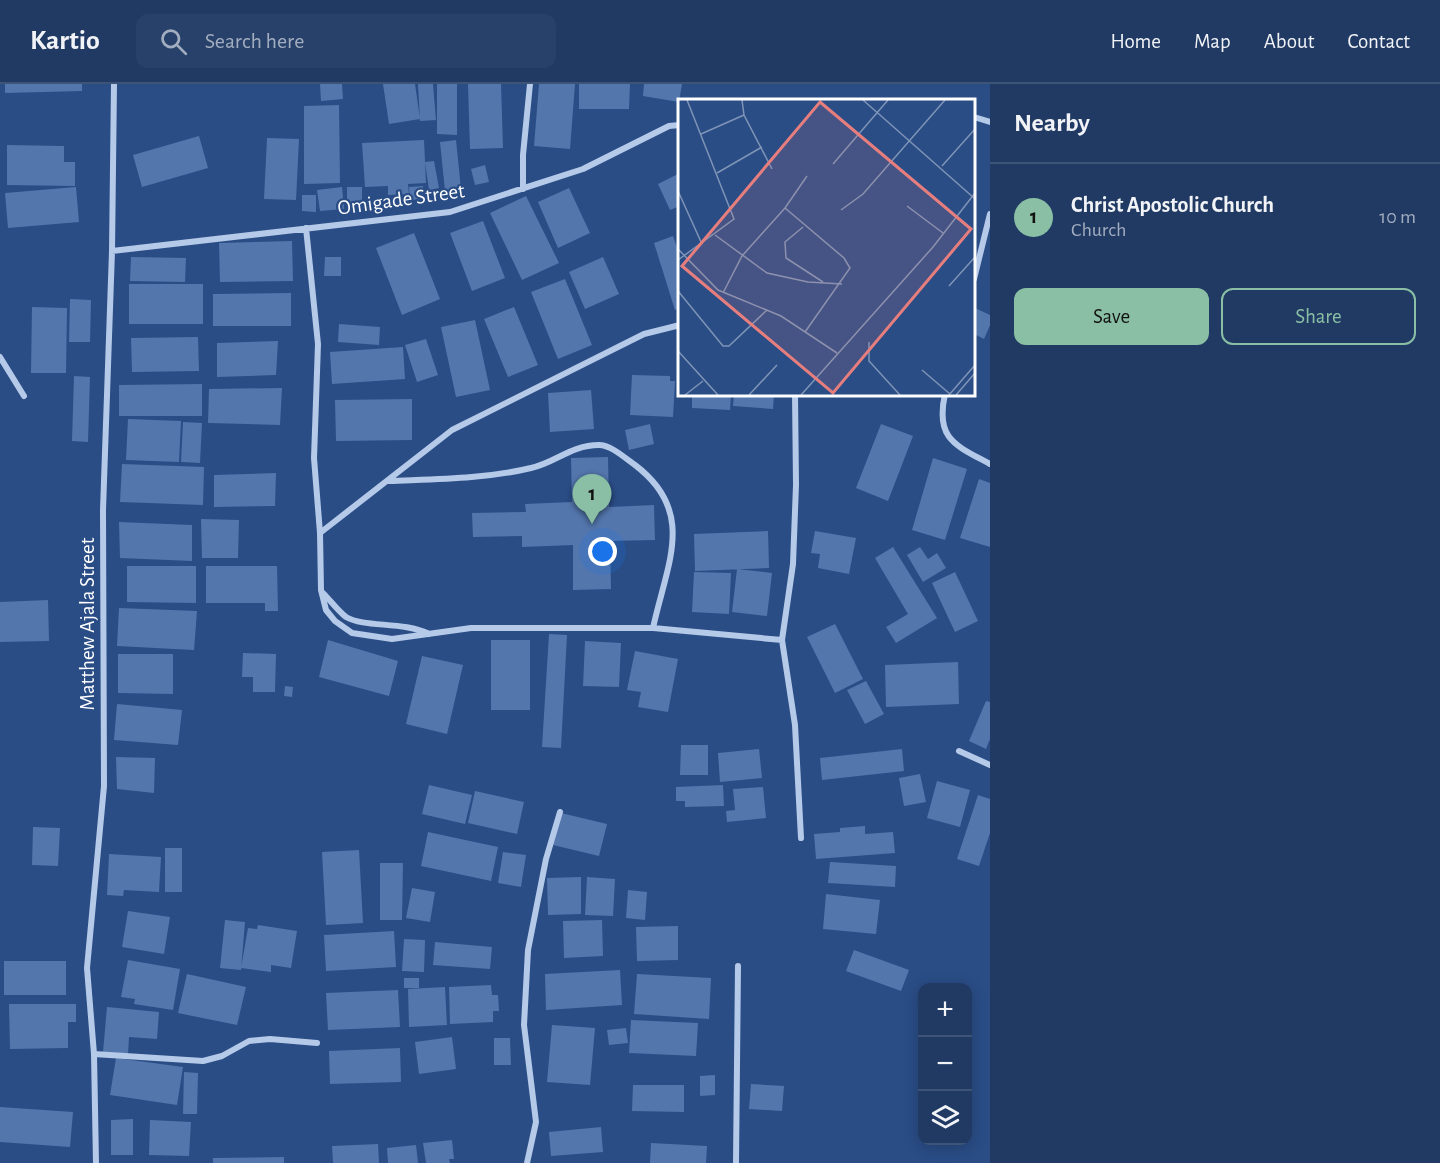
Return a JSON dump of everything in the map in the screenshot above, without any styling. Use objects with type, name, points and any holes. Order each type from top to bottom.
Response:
[{"type":"street","name":"Matthew Ajala Street","points":[[96,1163],[94,1054],[87,968],[103,796],[104,510],[112,251],[114,84]]},
{"type":"street","points":[[523,189],[523,155],[530,84]]},
{"type":"street","points":[[975,117],[990,122]]},
{"type":"street","name":"Omigade Street","points":[[112,251],[450,212],[583,169],[669,126],[678,125]]},
{"type":"street","points":[[975,276],[988,236],[990,214]]},
{"type":"street","points":[[306,228],[318,344],[314,458],[320,533],[321,590],[326,610],[335,621],[352,633],[392,639],[471,628],[653,628],[782,640]]},
{"type":"street","points":[[320,533],[452,430],[644,334],[678,326]]},
{"type":"street","points":[[0,357],[24,396]]},
{"type":"street","points":[[795,396],[796,484],[793,564],[782,640],[795,725],[801,838]]},
{"type":"street","points":[[945,396],[942,424],[947,435],[954,444],[990,464]]},
{"type":"street","points":[[389,481],[472,476],[533,468],[569,450],[602,444],[618,452],[646,474],[664,496],[672,512],[674,530],[653,628]]},
{"type":"street","points":[[321,590],[346,617],[366,622],[417,628],[430,634]]},
{"type":"street","points":[[959,751],[990,765]]},
{"type":"street","points":[[527,1163],[536,1122],[524,1026],[528,950],[546,858],[560,812]]},
{"type":"street","points":[[736,1163],[738,966]]},
{"type":"street","points":[[94,1054],[203,1061],[222,1056],[249,1041],[270,1039],[317,1043]]},
{"type":"building","points":[[5,84],[82,84],[82,91],[5,93]]},
{"type":"building","points":[[320,84],[342,84],[343,99],[321,101]]},
{"type":"building","points":[[383,84],[415,84],[420,119],[389,124]]},
{"type":"building","points":[[418,84],[433,84],[436,120],[420,121]]},
{"type":"building","points":[[437,84],[457,84],[457,135],[437,134]]},
{"type":"building","points":[[468,84],[501,84],[503,148],[470,149]]},
{"type":"building","points":[[539,84],[575,84],[570,149],[534,146]]},
{"type":"building","points":[[579,84],[630,84],[629,109],[579,109]]},
{"type":"building","points":[[644,84],[682,84],[678,102],[643,96]]},
{"type":"building","points":[[339,105],[340,183],[304,184],[304,106]]},
{"type":"building","points":[[199,136],[208,168],[142,187],[133,155]]},
{"type":"building","points":[[267,138],[299,139],[296,200],[264,199]]},
{"type":"building","points":[[424,140],[426,183],[408,184],[409,194],[388,195],[388,186],[365,187],[362,143]]},
{"type":"building","points":[[456,140],[461,189],[445,191],[440,142]]},
{"type":"building","points":[[7,145],[64,146],[64,162],[75,162],[75,186],[7,185]]},
{"type":"building","points":[[434,161],[439,188],[429,190],[425,162]]},
{"type":"building","points":[[485,165],[489,182],[475,185],[471,169]]},
{"type":"building","points":[[678,174],[678,207],[670,210],[658,184]]},
{"type":"building","points":[[423,186],[424,199],[410,200],[409,187]]},
{"type":"building","points":[[76,187],[79,222],[8,228],[5,193]]},
{"type":"building","points":[[342,187],[344,209],[320,211],[317,190]]},
{"type":"building","points":[[347,187],[362,187],[362,208],[347,208]]},
{"type":"building","points":[[569,188],[590,233],[558,248],[538,202]]},
{"type":"building","points":[[302,195],[316,195],[316,212],[302,211]]},
{"type":"building","points":[[526,196],[559,263],[522,280],[490,213]]},
{"type":"building","points":[[483,221],[505,278],[472,291],[450,233]]},
{"type":"building","points":[[414,233],[440,299],[402,315],[376,248]]},
{"type":"building","points":[[673,236],[678,250],[678,309],[675,310],[654,243]]},
{"type":"building","points":[[292,241],[293,281],[220,282],[219,243]]},
{"type":"building","points":[[131,257],[186,258],[185,282],[130,281]]},
{"type":"building","points":[[325,257],[341,257],[341,276],[324,276]]},
{"type":"building","points":[[603,257],[619,294],[585,309],[569,272]]},
{"type":"building","points":[[565,279],[592,345],[558,359],[531,292]]},
{"type":"building","points":[[129,284],[203,284],[203,324],[129,324]]},
{"type":"building","points":[[291,293],[291,326],[213,326],[213,294]]},
{"type":"building","points":[[70,299],[91,300],[90,342],[69,342]]},
{"type":"building","points":[[32,307],[67,308],[66,373],[31,373]]},
{"type":"building","points":[[514,307],[538,365],[508,377],[484,319]]},
{"type":"building","points":[[975,308],[990,315],[990,325],[984,339],[975,334]]},
{"type":"building","points":[[475,320],[490,390],[456,397],[441,327]]},
{"type":"building","points":[[339,324],[380,327],[379,345],[338,342]]},
{"type":"building","points":[[198,337],[199,371],[132,372],[131,338]]},
{"type":"building","points":[[426,339],[438,375],[417,382],[405,345]]},
{"type":"building","points":[[278,341],[276,375],[217,377],[217,343]]},
{"type":"building","points":[[403,347],[405,379],[332,384],[330,352]]},
{"type":"building","points":[[632,375],[670,376],[670,381],[675,381],[673,417],[630,415]]},
{"type":"building","points":[[74,376],[90,377],[88,442],[72,441]]},
{"type":"building","points":[[202,384],[202,416],[119,416],[119,385]]},
{"type":"building","points":[[282,388],[280,425],[208,423],[209,389]]},
{"type":"building","points":[[591,390],[594,429],[550,432],[548,393]]},
{"type":"building","points":[[692,396],[731,396],[730,410],[692,408]]},
{"type":"building","points":[[734,396],[774,396],[773,409],[733,406]]},
{"type":"building","points":[[412,399],[412,440],[336,441],[335,400]]},
{"type":"building","points":[[128,419],[181,421],[179,462],[126,460]]},
{"type":"building","points":[[183,422],[202,423],[200,463],[181,462]]},
{"type":"building","points":[[650,424],[654,444],[629,450],[625,430]]},
{"type":"building","points":[[881,424],[913,436],[888,501],[856,488]]},
{"type":"building","points":[[608,457],[609,507],[654,505],[655,540],[610,541],[611,589],[573,590],[573,545],[522,547],[522,536],[473,537],[472,513],[526,512],[525,504],[572,502],[571,458]]},
{"type":"building","points":[[933,458],[967,469],[945,540],[912,530]]},
{"type":"building","points":[[122,464],[204,467],[203,505],[120,502]]},
{"type":"building","points":[[276,473],[275,506],[214,507],[214,475]]},
{"type":"building","points":[[979,479],[990,483],[990,547],[960,538]]},
{"type":"building","points":[[201,519],[239,520],[238,558],[202,558]]},
{"type":"building","points":[[119,522],[192,525],[192,561],[120,558]]},
{"type":"building","points":[[768,531],[769,568],[695,571],[694,534]]},
{"type":"building","points":[[815,531],[856,538],[849,574],[818,568],[820,554],[811,553]]},
{"type":"building","points":[[893,547],[937,618],[896,643],[886,627],[908,614],[875,558]]},
{"type":"building","points":[[920,547],[928,559],[937,553],[946,568],[923,582],[907,555]]},
{"type":"building","points":[[127,566],[196,566],[196,603],[127,602]]},
{"type":"building","points":[[206,566],[277,566],[278,611],[265,611],[265,603],[206,603]]},
{"type":"building","points":[[737,569],[772,573],[767,616],[732,612]]},
{"type":"building","points":[[694,572],[731,573],[729,614],[692,612]]},
{"type":"building","points":[[955,572],[978,621],[955,632],[932,583]]},
{"type":"building","points":[[48,600],[49,641],[0,642],[0,602]]},
{"type":"building","points":[[119,608],[197,611],[194,650],[117,646]]},
{"type":"building","points":[[835,624],[863,679],[835,693],[807,637]]},
{"type":"building","points":[[549,634],[567,635],[561,748],[542,747]]},
{"type":"building","points":[[328,640],[398,661],[389,696],[319,677]]},
{"type":"building","points":[[491,640],[530,640],[530,710],[491,710]]},
{"type":"building","points":[[585,641],[621,643],[619,687],[583,686]]},
{"type":"building","points":[[635,651],[678,659],[668,712],[638,707],[641,692],[627,690]]},
{"type":"building","points":[[243,653],[276,654],[275,692],[253,692],[253,677],[242,677]]},
{"type":"building","points":[[118,654],[173,654],[173,694],[118,693]]},
{"type":"building","points":[[422,656],[463,665],[447,734],[406,724]]},
{"type":"building","points":[[958,662],[959,704],[886,707],[885,665]]},
{"type":"building","points":[[866,681],[884,714],[865,724],[847,690]]},
{"type":"building","points":[[285,686],[293,687],[292,697],[284,696]]},
{"type":"building","points":[[986,701],[990,702],[990,739],[986,749],[969,741]]},
{"type":"building","points":[[117,704],[182,710],[178,745],[114,740]]},
{"type":"building","points":[[681,745],[708,745],[708,775],[680,775]]},
{"type":"building","points":[[759,749],[762,778],[720,782],[718,753]]},
{"type":"building","points":[[902,749],[904,771],[822,780],[820,758]]},
{"type":"building","points":[[116,757],[155,758],[154,793],[117,789]]},
{"type":"building","points":[[920,774],[926,802],[904,806],[899,778]]},
{"type":"building","points":[[937,781],[970,790],[960,827],[927,818]]},
{"type":"building","points":[[429,785],[472,795],[465,824],[422,814]]},
{"type":"building","points":[[723,785],[724,806],[685,807],[685,801],[676,801],[676,787]]},
{"type":"building","points":[[763,787],[766,818],[727,822],[726,811],[735,810],[733,789]]},
{"type":"building","points":[[475,791],[524,802],[517,834],[468,823]]},
{"type":"building","points":[[978,795],[990,799],[990,833],[979,866],[957,859]]},
{"type":"building","points":[[561,813],[607,824],[599,856],[553,845]]},
{"type":"building","points":[[865,826],[865,834],[893,832],[895,853],[816,859],[814,834],[840,832],[840,828]]},
{"type":"building","points":[[33,827],[60,828],[58,866],[32,865]]},
{"type":"building","points":[[428,832],[498,847],[491,881],[421,866]]},
{"type":"building","points":[[165,848],[182,848],[182,892],[165,892]]},
{"type":"building","points":[[359,850],[363,923],[326,925],[322,852]]},
{"type":"building","points":[[503,852],[526,855],[521,887],[498,883]]},
{"type":"building","points":[[109,854],[161,857],[159,892],[124,890],[123,896],[107,895]]},
{"type":"building","points":[[830,862],[896,866],[895,887],[828,883]]},
{"type":"building","points":[[380,863],[403,863],[402,920],[380,920]]},
{"type":"building","points":[[581,877],[581,914],[548,915],[547,878]]},
{"type":"building","points":[[587,877],[615,879],[613,916],[585,915]]},
{"type":"building","points":[[412,888],[435,892],[430,922],[406,918]]},
{"type":"building","points":[[628,890],[647,892],[645,920],[626,918]]},
{"type":"building","points":[[826,894],[880,900],[876,934],[823,929]]},
{"type":"building","points":[[128,911],[170,917],[164,954],[122,947]]},
{"type":"building","points":[[225,920],[245,922],[241,970],[220,968]]},
{"type":"building","points":[[602,920],[603,956],[564,958],[563,921]]},
{"type":"building","points":[[258,925],[297,931],[291,968],[271,965],[271,972],[241,968],[248,928],[257,929]]},
{"type":"building","points":[[678,926],[678,960],[637,961],[636,927]]},
{"type":"building","points":[[394,931],[396,967],[326,971],[324,935]]},
{"type":"building","points":[[404,939],[425,940],[424,972],[402,971]]},
{"type":"building","points":[[435,942],[492,947],[490,969],[433,965]]},
{"type":"building","points":[[854,950],[909,970],[901,991],[846,971]]},
{"type":"building","points":[[128,960],[180,969],[173,1010],[134,1004],[135,999],[121,997]]},
{"type":"building","points":[[4,961],[66,961],[66,995],[4,995]]},
{"type":"building","points":[[620,970],[622,1005],[546,1010],[545,974]]},
{"type":"building","points":[[187,974],[246,987],[237,1025],[178,1013]]},
{"type":"building","points":[[637,974],[711,978],[709,1019],[634,1014]]},
{"type":"building","points":[[404,978],[419,978],[419,988],[404,988]]},
{"type":"building","points":[[491,985],[492,995],[498,995],[499,1011],[493,1011],[493,1022],[450,1024],[449,987]]},
{"type":"building","points":[[445,987],[447,1025],[409,1027],[408,989]]},
{"type":"building","points":[[398,990],[400,1027],[328,1030],[326,993]]},
{"type":"building","points":[[9,1004],[76,1004],[76,1022],[68,1022],[68,1048],[10,1049]]},
{"type":"building","points":[[107,1007],[159,1012],[157,1039],[129,1037],[128,1054],[103,1052]]},
{"type":"building","points":[[631,1020],[698,1023],[696,1056],[629,1053]]},
{"type":"building","points":[[552,1025],[595,1028],[590,1085],[547,1082]]},
{"type":"building","points":[[626,1028],[628,1043],[609,1045],[607,1030]]},
{"type":"building","points":[[452,1037],[456,1069],[419,1074],[415,1042]]},
{"type":"building","points":[[494,1038],[510,1038],[511,1065],[494,1065]]},
{"type":"building","points":[[400,1048],[401,1082],[330,1084],[329,1051]]},
{"type":"building","points":[[116,1058],[183,1067],[177,1105],[110,1095]]},
{"type":"building","points":[[184,1072],[198,1073],[197,1114],[183,1114]]},
{"type":"building","points":[[715,1075],[715,1095],[700,1096],[700,1076]]},
{"type":"building","points":[[751,1084],[784,1086],[782,1111],[749,1109]]},
{"type":"building","points":[[633,1085],[684,1085],[684,1112],[632,1111]]},
{"type":"building","points":[[0,1107],[73,1112],[70,1147],[0,1142]]},
{"type":"building","points":[[133,1119],[133,1155],[111,1155],[111,1120]]},
{"type":"building","points":[[150,1120],[191,1122],[189,1156],[149,1155]]},
{"type":"building","points":[[601,1127],[603,1152],[551,1156],[549,1132]]},
{"type":"building","points":[[452,1140],[454,1159],[449,1159],[450,1163],[426,1163],[423,1143]]},
{"type":"building","points":[[651,1143],[707,1146],[706,1163],[650,1163]]},
{"type":"building","points":[[378,1144],[379,1163],[333,1163],[332,1146]]},
{"type":"building","points":[[416,1145],[418,1163],[388,1163],[387,1148]]},
{"type":"building","points":[[284,1157],[284,1163],[213,1163],[213,1158]]},
{"type":"place","name":"Christ Apostolic Church","points":[[592,524]]}]
